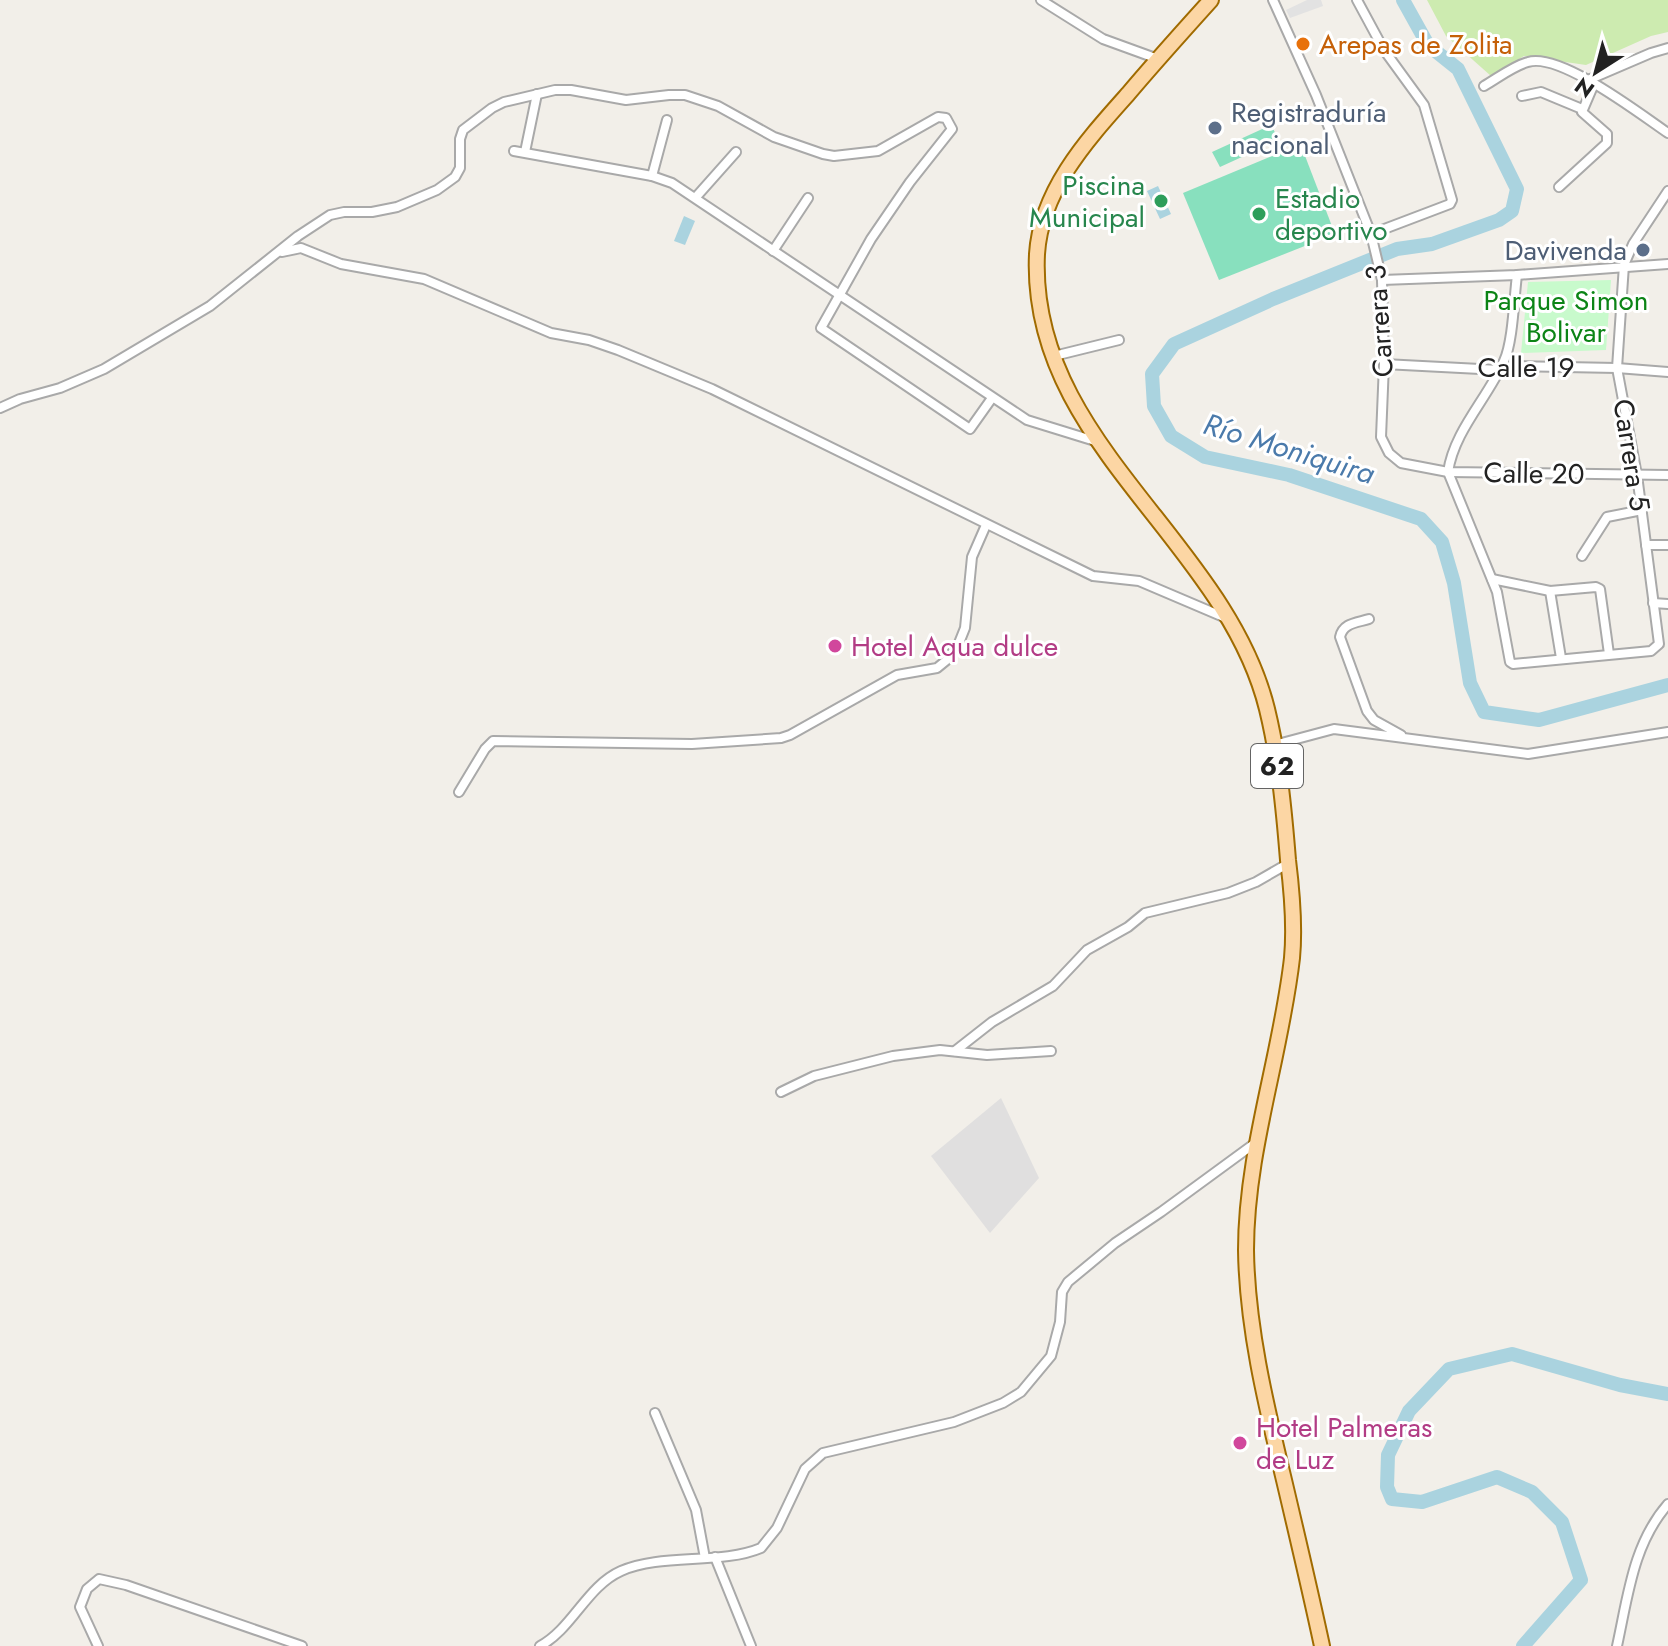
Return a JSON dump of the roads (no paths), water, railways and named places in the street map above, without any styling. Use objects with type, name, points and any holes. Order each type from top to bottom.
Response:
[{"type":"main road","name":"62","points":[[1211,0],[1080,148],[1047,208],[1040,229],[1037,276],[1039,310],[1052,357],[1071,398],[1232,621],[1259,684],[1274,745],[1289,863],[1293,953],[1258,1141],[1246,1250],[1253,1328],[1273,1434],[1322,1646]]},
{"type":"street","points":[[1041,0],[1103,39],[1158,59]]},
{"type":"street","name":"Carrera 3","points":[[1273,0],[1316,95],[1371,234],[1381,275],[1384,364],[1381,437],[1389,453],[1401,463]]},
{"type":"street","points":[[1357,0],[1384,50],[1424,105],[1452,200],[1450,204],[1371,234]]},
{"type":"street","points":[[1559,187],[1607,143],[1607,134],[1585,117],[1582,109],[1591,82],[1668,48]]},
{"type":"street","points":[[1484,86],[1528,62],[1555,63],[1591,82],[1668,133]]},
{"type":"street","points":[[0,408],[104,369],[210,306],[298,236],[330,215],[397,207],[437,190],[458,173],[460,139],[466,126],[492,108],[537,94],[571,90],[616,100],[677,94],[697,98],[774,137],[834,156],[878,151],[938,117],[946,118],[952,129],[871,239],[821,328],[970,429],[992,398]]},
{"type":"street","points":[[1522,96],[1541,92],[1582,109]]},
{"type":"street","points":[[525,152],[537,94]]},
{"type":"street","points":[[652,176],[667,120]]},
{"type":"street","points":[[514,151],[652,176],[672,183],[1027,420],[1100,442]]},
{"type":"street","points":[[696,197],[736,152]]},
{"type":"street","points":[[1624,265],[1633,244],[1668,191]]},
{"type":"street","points":[[773,251],[808,198]]},
{"type":"street","points":[[277,254],[301,248],[341,264],[424,279],[551,333],[589,340],[618,350],[712,389],[1093,576],[1139,581],[1232,621]]},
{"type":"street","points":[[1381,275],[1517,275],[1668,264]]},
{"type":"street","name":"Carrera 5","points":[[1609,654],[1651,651],[1659,644],[1637,475],[1617,368],[1624,265]]},
{"type":"street","points":[[1492,579],[1550,591],[1600,589],[1609,654],[1511,663],[1492,579],[1448,472],[1450,455],[1506,356],[1517,275]]},
{"type":"street","points":[[1052,357],[1119,340]]},
{"type":"street","name":"Calle 19","points":[[1384,364],[1499,370],[1517,366],[1668,372]]},
{"type":"street","name":"Calle 20","points":[[1401,463],[1448,472],[1668,475]]},
{"type":"street","points":[[1582,556],[1607,517],[1642,510]]},
{"type":"street","points":[[459,792],[493,741],[692,744],[781,738],[897,675],[937,668],[948,659],[962,636],[972,557],[986,525]]},
{"type":"street","points":[[1646,545],[1668,545]]},
{"type":"street","points":[[1550,591],[1561,658]]},
{"type":"street","points":[[1653,603],[1668,604]]},
{"type":"street","points":[[1369,619],[1346,626],[1341,630],[1340,637],[1367,711],[1374,720],[1408,739]]},
{"type":"street","points":[[1274,745],[1334,729],[1528,754],[1668,732]]},
{"type":"street","points":[[955,1051],[982,1029],[1053,986],[1087,950],[1128,927],[1145,913],[1228,893],[1256,882],[1289,863]]},
{"type":"street","points":[[781,1092],[814,1076],[874,1059],[940,1050],[987,1055],[1051,1051]]},
{"type":"street","points":[[540,1646],[552,1638],[616,1573],[631,1567],[710,1558],[761,1548],[777,1528],[805,1469],[827,1450],[954,1422],[1003,1403],[1021,1392],[1051,1356],[1060,1322],[1062,1292],[1068,1282],[1115,1243],[1258,1141]]},
{"type":"street","points":[[655,1413],[696,1510],[710,1558],[751,1646]]},
{"type":"street","points":[[1617,1646],[1638,1553],[1668,1504]]},
{"type":"street","points":[[98,1646],[80,1607],[87,1589],[99,1579],[126,1585],[285,1643],[302,1646]]},
{"type":"water","points":[[1158,186],[1171,214],[1160,219],[1147,191]]},
{"type":"water","points":[[684,216],[695,221],[685,245],[674,241]]},
{"type":"waterway","name":"Río Moniquira","points":[[1403,0],[1428,45],[1458,69],[1517,189],[1512,211],[1499,220],[1432,244],[1397,249],[1273,299],[1174,344],[1152,374],[1154,406],[1171,436],[1205,457],[1289,475],[1421,519],[1442,542],[1454,583],[1470,683],[1484,712],[1539,720],[1668,685]]},
{"type":"waterway","name":"Río Moniquira","points":[[1523,1646],[1581,1580],[1562,1522],[1532,1492],[1497,1477],[1422,1502],[1392,1499],[1387,1487],[1388,1455],[1409,1411],[1449,1369],[1512,1354],[1620,1385],[1668,1394]]},
{"type":"place","name":"Arepas de Zolita","points":[[1303,44]]},
{"type":"place","name":"Registraduría nacional","points":[[1215,128]]},
{"type":"place","name":"Piscina Municipal","points":[[1161,201]]},
{"type":"place","name":"Estadio deportivo","points":[[1259,214]]},
{"type":"place","name":"Davivenda","points":[[1643,250]]},
{"type":"place","name":"Hotel Aqua dulce","points":[[835,646]]},
{"type":"place","name":"Hotel Palmeras de Luz","points":[[1240,1443]]},
{"type":"park label","name":"Parque Simon Bolivar","points":[[1566,316]]}]
